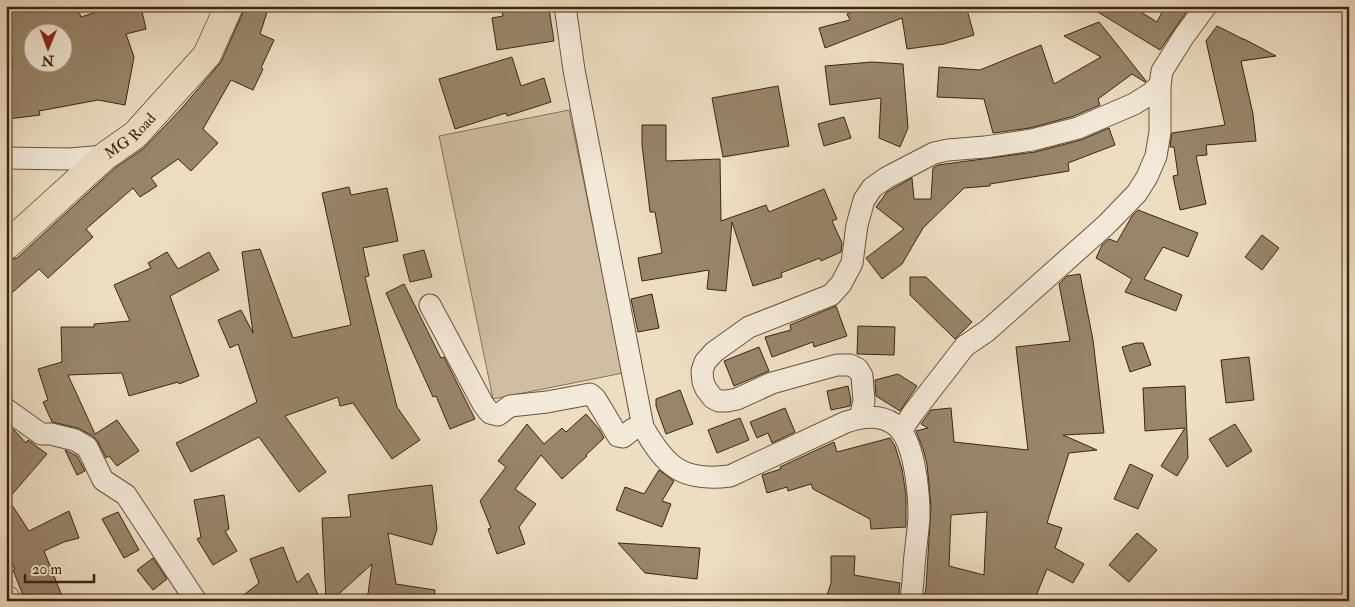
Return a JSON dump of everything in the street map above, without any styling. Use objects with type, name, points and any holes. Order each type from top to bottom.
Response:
[{"type":"main road","name":"MG Road","points":[[6,246],[105,156],[135,135],[207,55],[230,6]]},
{"type":"street","points":[[565,6],[574,70],[643,427],[653,444],[678,470],[692,476],[710,479],[730,476],[826,430],[860,418],[876,417],[895,424],[901,431],[912,458],[919,517],[910,601]]},
{"type":"street","points":[[901,431],[965,346],[987,331],[1107,224],[1136,193],[1147,177],[1156,156],[1160,132],[1160,85],[1162,71],[1206,6]]},
{"type":"street","points":[[860,418],[864,401],[862,376],[858,369],[850,365],[837,365],[772,383],[727,401],[719,401],[713,398],[706,389],[702,371],[705,362],[714,352],[749,327],[831,295],[841,284],[852,263],[856,226],[864,200],[872,188],[886,178],[934,153],[948,150],[985,148],[1032,140],[1078,128],[1134,104],[1160,85]]},
{"type":"street","points":[[6,158],[69,160],[105,156]]},
{"type":"street","points":[[430,305],[483,404],[494,415],[501,413],[510,406],[547,402],[590,394],[595,398],[618,436],[623,437],[633,429],[643,427]]},
{"type":"street","points":[[6,409],[41,434],[51,434],[75,440],[86,447],[103,480],[126,495],[196,601]]},
{"type":"shaded area","points":[[569,110],[623,373],[493,399],[439,136]]},
{"type":"building","points":[[6,6],[77,6],[81,17],[115,6],[117,6],[119,12],[141,7],[146,29],[126,34],[134,57],[125,105],[98,100],[39,111],[40,115],[8,119],[6,67],[13,66],[10,43],[6,34]]},
{"type":"building","points":[[244,6],[269,6],[260,34],[274,40],[253,90],[231,80],[203,129],[218,143],[191,171],[178,159],[151,178],[157,186],[140,197],[133,188],[86,229],[93,237],[48,278],[39,269],[6,298],[6,261],[17,258],[115,168],[144,148],[181,109],[221,62]]},
{"type":"building","points":[[501,6],[536,6],[537,11],[549,9],[554,41],[497,50],[492,18],[503,16]]},
{"type":"building","points":[[867,6],[966,6],[974,35],[944,44],[907,49],[902,18],[825,48],[819,28],[850,20],[847,14]]},
{"type":"building","points":[[1088,6],[1131,6],[1157,22],[1165,6],[1179,6],[1187,11],[1160,50]]},
{"type":"building","points":[[1099,22],[1146,81],[1132,74],[1098,99],[1100,105],[1074,116],[1030,128],[993,133],[984,99],[937,97],[939,67],[980,70],[1041,45],[1054,84],[1101,57],[1064,36]]},
{"type":"building","points":[[1217,26],[1276,56],[1241,61],[1253,114],[1256,141],[1206,145],[1207,155],[1196,156],[1206,204],[1180,210],[1173,176],[1178,175],[1174,147],[1170,147],[1172,133],[1225,125],[1206,41]]},
{"type":"building","points":[[512,57],[521,86],[544,78],[551,102],[507,116],[506,113],[455,129],[439,79]]},
{"type":"building","points":[[872,62],[903,64],[908,128],[900,147],[879,138],[881,98],[830,105],[825,66]]},
{"type":"building","points":[[778,86],[789,146],[723,157],[712,98]]},
{"type":"building","points":[[844,117],[851,138],[824,146],[818,124]]},
{"type":"building","points":[[642,125],[666,125],[666,161],[720,159],[721,221],[766,205],[769,212],[824,189],[837,219],[832,221],[842,243],[841,252],[821,261],[820,258],[781,273],[782,277],[753,286],[732,222],[726,291],[707,289],[709,270],[642,281],[638,258],[662,253],[655,212],[650,212],[642,145]]},
{"type":"building","points":[[1109,128],[1115,145],[1068,163],[1069,171],[990,184],[990,186],[964,188],[923,228],[902,264],[882,279],[866,258],[904,229],[876,207],[887,192],[912,178],[914,199],[931,199],[933,168],[938,165],[1035,152],[1081,140]]},
{"type":"building","points":[[349,187],[351,195],[387,188],[398,241],[363,248],[369,276],[365,277],[397,407],[420,440],[392,459],[353,403],[340,406],[338,397],[285,416],[326,472],[299,492],[259,437],[191,472],[176,443],[257,402],[238,344],[230,348],[218,320],[241,310],[253,333],[242,252],[260,249],[293,338],[351,325],[322,193]]},
{"type":"building","points":[[1138,210],[1198,233],[1188,257],[1163,247],[1144,279],[1182,295],[1176,311],[1125,292],[1132,279],[1096,258],[1102,245],[1109,239],[1117,242],[1132,216]]},
{"type":"building","points":[[1262,235],[1279,248],[1262,270],[1245,257]]},
{"type":"building","points":[[424,250],[432,277],[410,282],[403,255]]},
{"type":"building","points":[[167,252],[178,269],[209,252],[219,270],[170,296],[199,376],[179,384],[178,382],[129,396],[122,373],[68,375],[95,434],[117,420],[139,451],[117,466],[109,456],[106,458],[93,436],[78,428],[52,422],[43,402],[48,400],[38,369],[62,362],[61,327],[94,327],[94,324],[130,321],[114,285],[151,268],[148,263]]},
{"type":"building","points":[[1080,274],[1093,340],[1104,433],[1063,435],[1097,450],[1069,453],[1047,523],[1062,528],[1055,548],[1084,564],[1073,583],[1047,569],[1034,601],[923,601],[926,588],[931,506],[927,464],[916,431],[928,428],[921,424],[931,410],[951,408],[954,442],[1028,450],[1016,347],[1070,341],[1059,284],[1067,276]],"holes":[[[987,512],[984,575],[949,566],[951,515]]]},
{"type":"building","points":[[910,277],[926,277],[972,322],[955,339],[910,295]]},
{"type":"building","points":[[404,284],[441,358],[444,357],[475,419],[450,429],[436,396],[433,397],[386,293]]},
{"type":"building","points":[[652,294],[659,328],[638,332],[631,299]]},
{"type":"building","points":[[836,306],[847,336],[814,347],[813,342],[772,357],[765,337],[791,330],[790,325]]},
{"type":"building","points":[[858,326],[895,327],[894,355],[857,354]]},
{"type":"building","points":[[1143,343],[1151,365],[1130,372],[1122,347]]},
{"type":"building","points":[[759,347],[769,371],[734,386],[724,361]]},
{"type":"building","points":[[1249,357],[1254,400],[1226,403],[1221,360]]},
{"type":"building","points":[[898,374],[917,386],[900,411],[876,396],[875,380]]},
{"type":"building","points":[[848,386],[851,400],[850,406],[831,410],[827,391]]},
{"type":"building","points":[[1185,386],[1188,458],[1177,476],[1161,466],[1185,428],[1145,431],[1143,388]]},
{"type":"building","points":[[680,390],[693,424],[666,434],[656,406],[656,399]]},
{"type":"building","points":[[785,408],[795,432],[772,443],[768,433],[757,438],[750,422]]},
{"type":"building","points":[[586,414],[604,438],[562,479],[541,455],[515,489],[536,504],[519,527],[525,544],[497,554],[488,529],[491,528],[480,501],[506,467],[498,461],[527,424],[544,444],[562,428],[566,432]]},
{"type":"building","points":[[740,418],[749,440],[717,453],[708,430]]},
{"type":"building","points":[[1235,424],[1252,451],[1227,467],[1209,439]]},
{"type":"building","points":[[6,425],[14,430],[26,443],[28,440],[47,454],[8,499],[29,531],[69,511],[79,538],[44,551],[64,601],[30,601],[27,594],[23,595],[13,570],[15,569],[6,551]]},
{"type":"building","points":[[890,438],[895,446],[902,469],[906,495],[906,527],[871,529],[870,519],[813,489],[811,484],[788,491],[787,487],[767,493],[762,475],[781,469],[780,467],[834,442],[837,452]]},
{"type":"building","points":[[65,450],[77,456],[85,471],[77,475]]},
{"type":"building","points":[[1130,464],[1153,475],[1138,509],[1114,499]]},
{"type":"building","points":[[659,470],[674,481],[662,501],[671,504],[662,527],[616,510],[625,487],[644,494]]},
{"type":"building","points":[[432,485],[437,529],[432,545],[388,533],[396,584],[435,590],[434,601],[367,601],[372,564],[331,601],[326,601],[322,518],[351,517],[348,495]]},
{"type":"building","points":[[224,495],[229,529],[225,531],[237,551],[213,565],[197,539],[201,537],[194,500]]},
{"type":"building","points":[[118,512],[139,550],[124,558],[102,519]]},
{"type":"building","points":[[1137,533],[1157,550],[1129,582],[1109,565]]},
{"type":"building","points":[[618,543],[700,548],[697,579],[645,573]]},
{"type":"building","points":[[283,547],[297,583],[308,573],[321,601],[236,601],[259,583],[250,559]]},
{"type":"building","points":[[831,556],[855,556],[854,575],[900,583],[898,601],[825,601],[831,583]]},
{"type":"building","points":[[153,558],[167,579],[153,590],[137,570]]}]
